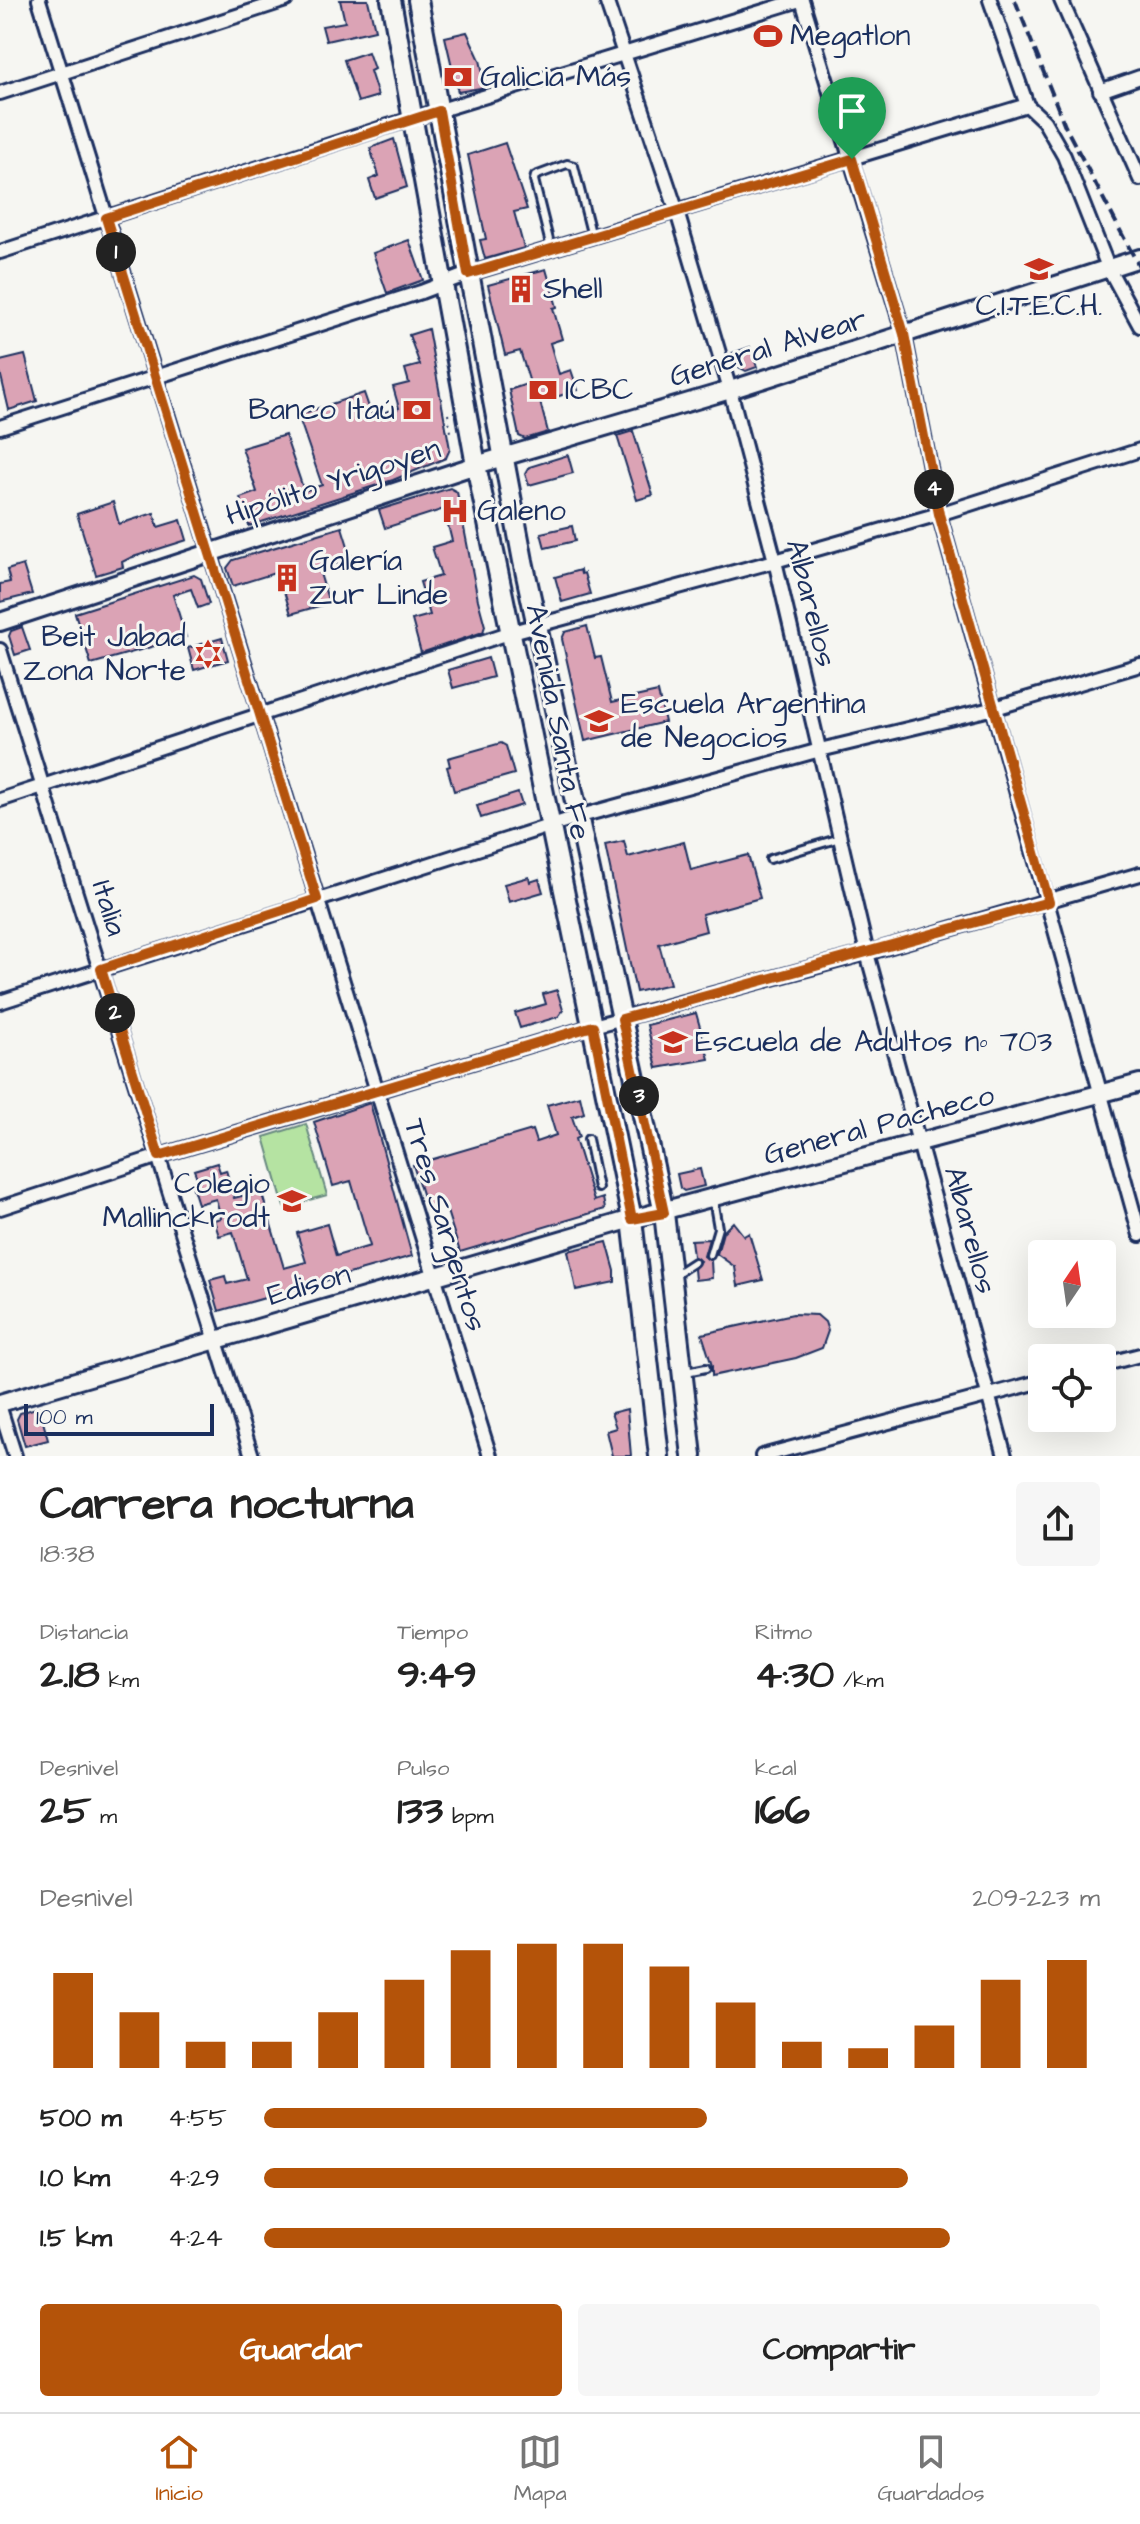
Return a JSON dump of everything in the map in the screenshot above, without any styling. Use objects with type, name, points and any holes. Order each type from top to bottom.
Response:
[{"type":"main road","name":"Avenida Santa Fe","points":[[391,0],[476,465],[632,1219],[659,1456]]},
{"type":"main road","name":"Avenida Santa Fe","points":[[418,0],[503,458],[577,817],[664,1213],[692,1456]]},
{"type":"street","name":"Tres Sargentos","points":[[39,0],[490,1456]]},
{"type":"street","points":[[0,93],[286,0]]},
{"type":"street","name":"Albarellos","points":[[606,0],[677,212],[730,390],[775,561],[867,953],[1005,1456]]},
{"type":"street","points":[[0,252],[412,119],[801,0],[904,334],[939,514],[1140,1235]]},
{"type":"street","points":[[990,0],[1027,105],[1044,121],[1064,156],[1108,267],[1140,326]]},
{"type":"street","points":[[1061,0],[1140,179]]},
{"type":"street","points":[[1100,91],[1140,77]]},
{"type":"street","points":[[0,427],[468,274],[1027,105]]},
{"type":"street","name":"General Alvear","points":[[503,458],[730,390],[1140,258]]},
{"type":"street","points":[[0,800],[512,632],[939,514],[1140,450]]},
{"type":"street","name":"Hipólito Yrigoyen","points":[[0,622],[503,458]]},
{"type":"street","name":"Italia","points":[[0,650],[252,1456]]},
{"type":"street","points":[[0,1002],[577,817],[820,750],[995,708],[1140,665]]},
{"type":"street","points":[[0,1208],[159,1156],[593,1026],[867,953],[1140,874]]},
{"type":"street","name":"General Pacheco","points":[[632,1219],[664,1213],[1140,1083]]},
{"type":"street","name":"Edison","points":[[0,1406],[632,1219]]},
{"type":"street","points":[[1116,1361],[1140,1355]]},
{"type":"street","points":[[762,1456],[1028,1385]]},
{"type":"street","points":[[0,1406],[15,1456]]},
{"type":"street","points":[[815,1441],[819,1456]]},
{"type":"lane","points":[[551,249],[534,180],[535,176],[567,164],[574,166],[592,237]]},
{"type":"lane","points":[[770,859],[840,838]]},
{"type":"lane","points":[[588,1139],[598,1188]]},
{"type":"lane","points":[[710,1255],[718,1228],[713,1199]]},
{"type":"lane","points":[[671,1277],[694,1262]]},
{"type":"lane","points":[[682,1372],[706,1368]]},
{"type":"path","points":[[448,414],[451,432]]},
{"type":"green space","points":[[306,1124],[327,1195],[284,1207],[264,1137]]},
{"type":"building","points":[[340,0],[368,0],[375,30],[326,41],[322,26],[345,22]]},
{"type":"building","points":[[467,32],[480,60],[486,87],[458,92],[445,37]]},
{"type":"building","points":[[368,52],[378,96],[358,102],[344,60]]},
{"type":"building","points":[[394,139],[407,187],[375,198],[369,180],[379,176],[370,148]]},
{"type":"building","points":[[505,143],[527,209],[514,212],[524,248],[485,259],[480,240],[486,239],[468,155]]},
{"type":"building","points":[[409,240],[423,280],[387,293],[373,253]]},
{"type":"building","points":[[546,269],[562,339],[550,343],[559,374],[571,370],[578,390],[540,402],[548,432],[525,439],[519,436],[509,390],[530,383],[520,351],[505,355],[488,285]]},
{"type":"building","points":[[428,329],[450,449],[446,458],[393,480],[249,526],[240,498],[257,492],[242,448],[285,435],[304,491],[322,485],[298,415],[364,393],[372,416],[399,408],[393,387],[409,383],[405,369],[420,365],[409,335]]},
{"type":"building","points":[[750,347],[757,367],[746,371],[737,366],[732,353]]},
{"type":"building","points":[[25,355],[37,401],[9,410],[0,361]]},
{"type":"building","points":[[633,431],[653,495],[637,500],[617,436]]},
{"type":"building","points":[[568,455],[573,473],[529,485],[525,474],[529,467]]},
{"type":"building","points":[[450,488],[457,492],[485,626],[483,632],[421,653],[412,620],[430,615],[420,582],[441,576],[432,547],[452,541],[444,509],[385,528],[379,510]]},
{"type":"building","points":[[113,502],[119,524],[154,513],[158,527],[181,520],[187,540],[130,558],[122,562],[123,567],[96,575],[77,514]]},
{"type":"building","points":[[572,526],[575,541],[545,548],[541,533]]},
{"type":"building","points":[[342,527],[352,559],[319,570],[329,603],[291,614],[278,572],[233,586],[227,568],[233,560]]},
{"type":"building","points":[[23,565],[32,594],[0,602],[0,584],[10,582],[7,570]]},
{"type":"building","points":[[580,570],[581,574],[584,573],[590,594],[562,602],[555,577]]},
{"type":"building","points":[[194,575],[201,579],[209,604],[198,608],[191,589],[173,595],[186,637],[91,664],[75,613]]},
{"type":"building","points":[[587,626],[595,658],[601,657],[612,702],[658,692],[665,722],[585,741],[562,639],[565,632]]},
{"type":"building","points":[[22,627],[30,650],[15,655],[9,636],[11,631]]},
{"type":"building","name":"Beit Jabad Zona Norte","points":[[222,638],[228,660],[194,670],[188,648]]},
{"type":"building","points":[[488,658],[493,677],[453,688],[448,670]]},
{"type":"building","points":[[501,743],[506,746],[514,774],[454,791],[447,767],[450,766],[448,758]]},
{"type":"building","points":[[518,793],[522,805],[481,818],[477,806]]},
{"type":"building","points":[[624,841],[628,857],[684,842],[691,870],[748,855],[760,898],[702,914],[706,931],[659,944],[670,984],[636,992],[605,845]]},
{"type":"building","points":[[529,877],[530,882],[539,879],[543,892],[509,902],[504,884]]},
{"type":"building","points":[[557,990],[563,1010],[558,1017],[520,1028],[515,1013],[546,1004],[543,994]]},
{"type":"building","points":[[696,1013],[709,1059],[657,1068],[647,1025]]},
{"type":"building","points":[[580,1096],[584,1113],[572,1117],[579,1137],[575,1139],[594,1201],[603,1198],[605,1209],[460,1252],[445,1205],[427,1210],[413,1165],[532,1130],[536,1142],[556,1135],[547,1105]]},
{"type":"building","points":[[370,1103],[412,1256],[219,1311],[210,1280],[225,1276],[227,1284],[247,1279],[233,1232],[219,1236],[214,1220],[221,1218],[216,1199],[198,1204],[191,1182],[198,1180],[194,1170],[217,1163],[220,1172],[226,1170],[234,1198],[261,1191],[284,1268],[306,1262],[297,1233],[327,1224],[336,1256],[370,1246],[351,1181],[333,1186],[314,1122]]},
{"type":"building","points":[[700,1169],[704,1186],[684,1191],[680,1188],[677,1174]]},
{"type":"building","points":[[733,1222],[744,1236],[749,1233],[763,1280],[738,1286],[735,1267],[717,1254],[723,1232]]},
{"type":"building","points":[[709,1239],[704,1256],[711,1261],[712,1278],[695,1280],[694,1269],[700,1261],[693,1256],[691,1240]]},
{"type":"building","points":[[607,1242],[615,1282],[576,1290],[568,1251]]},
{"type":"building","points":[[793,1314],[817,1315],[825,1322],[828,1331],[822,1348],[796,1358],[712,1376],[702,1334]]},
{"type":"building","points":[[39,1407],[48,1440],[25,1446],[17,1419],[20,1413]]},
{"type":"building","points":[[627,1409],[631,1456],[612,1456],[606,1431],[616,1428],[611,1413]]},
{"type":"railway","points":[[1015,0],[1065,126],[1140,268]]},
{"type":"place","name":"Megatlon","points":[[768,36]]},
{"type":"place","name":"Galicia Más","points":[[458,77]]},
{"type":"place","name":"C.I.T.E.C.H.","points":[[1039,269]]},
{"type":"place","name":"Shell","points":[[521,289]]},
{"type":"place","name":"ICBC","points":[[543,390]]},
{"type":"place","name":"Banco Itaú","points":[[417,410]]},
{"type":"place","name":"Galeno","points":[[455,511]]},
{"type":"place","name":"Galería Zur Linde","points":[[287,578]]},
{"type":"place","name":"Beit Jabad Zona Norte","points":[[208,654]]},
{"type":"place","name":"Escuela Argentina de Negocios","points":[[599,721]]},
{"type":"place","name":"Escuela de Adultos nº 703","points":[[673,1042]]},
{"type":"place","name":"Colegio Mallinckrodt","points":[[292,1201]]},
{"type":"route","points":[[439,111],[468,274],[852,159],[904,334],[939,514],[1049,902],[622,1019],[664,1213],[632,1219],[593,1026],[159,1156],[101,969],[317,899],[106,218],[439,111]]}]
